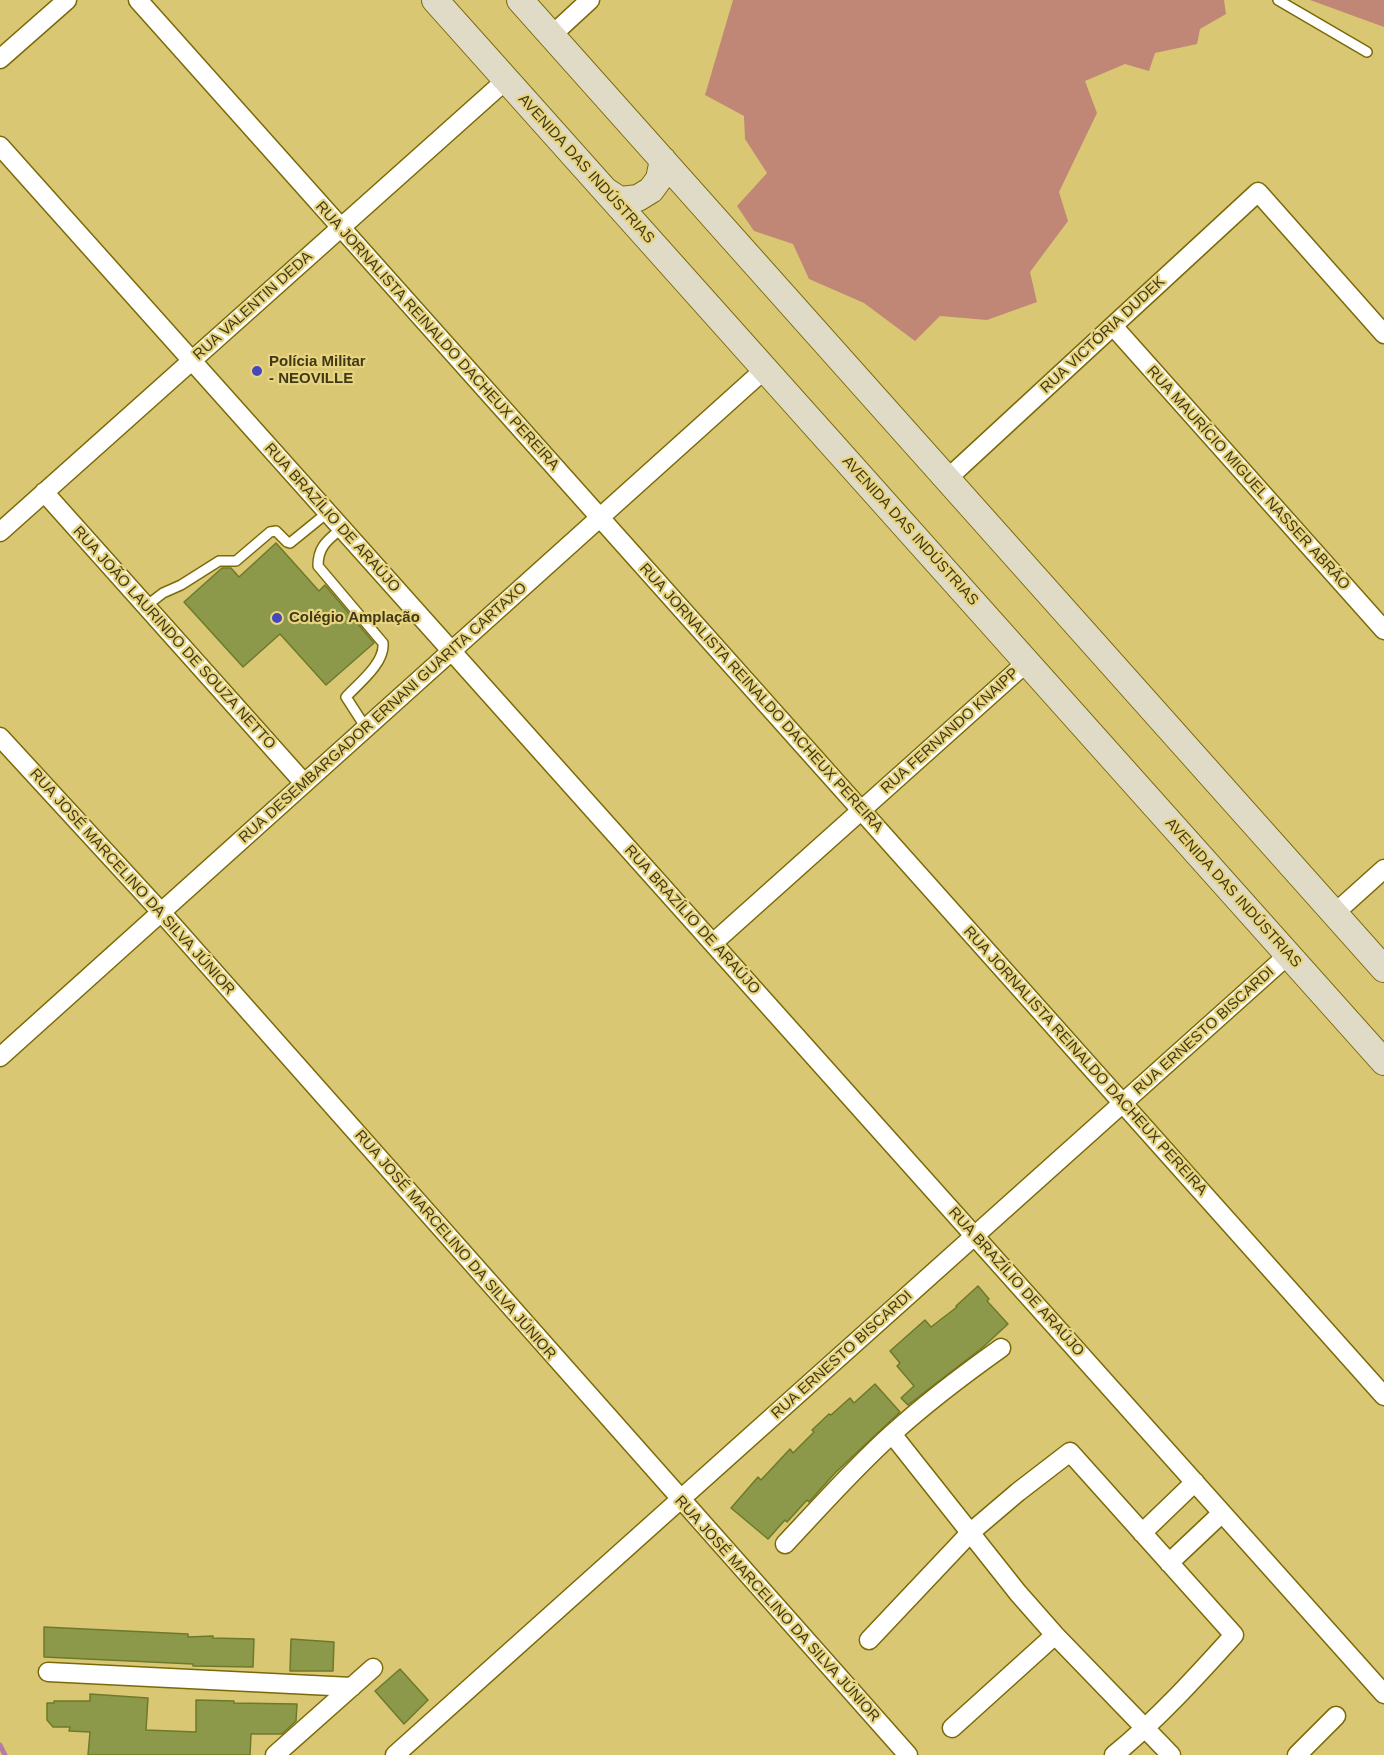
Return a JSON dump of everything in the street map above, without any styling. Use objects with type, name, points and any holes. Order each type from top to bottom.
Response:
[{"type":"main road","name":"AVENIDA DAS INDÚSTRIAS","points":[[435,0],[1384,1062]]},
{"type":"main road","points":[[520,0],[1384,969]]},
{"type":"main road","points":[[606,191],[620,200],[638,198],[651,190],[659,179],[663,160]]},
{"type":"street","points":[[0,59],[67,0]]},
{"type":"street","name":"RUA JORNALISTA REINALDO DACHEUX PEREIRA","points":[[138,0],[1384,1396]]},
{"type":"street","points":[[552,35],[590,0]]},
{"type":"street","name":"RUA VALENTIN DEDA","points":[[0,532],[506,80]]},
{"type":"street","name":"RUA BRAZÍLIO DE ARAÚJO","points":[[0,146],[1384,1694]]},
{"type":"street","name":"RUA VICTÓRIA DUDEK","points":[[947,479],[1258,192],[1384,334]]},
{"type":"street","name":"RUA MAURÍCIO MIGUEL NASSER ABRÃO","points":[[1113,326],[1384,630]]},
{"type":"street","name":"RUA DESEMBARGADOR ERNANI GUARITA CARTAXO","points":[[0,1057],[765,369]]},
{"type":"street","name":"RUA JOÃO LAURINDO DE SOUZA NETTO","points":[[44,492],[304,783]]},
{"type":"street","name":"RUA FERNANDO KNAIPP","points":[[712,943],[1027,662]]},
{"type":"street","name":"RUA JOSÉ MARCELINO DA SILVA JÚNIOR","points":[[0,737],[161,912],[908,1755]]},
{"type":"street","points":[[1335,913],[1384,869]]},
{"type":"street","name":"RUA ERNESTO BISCARDI","points":[[395,1755],[1288,955]]},
{"type":"street","points":[[786,1544],[892,1434],[957,1379],[1001,1347]]},
{"type":"street","points":[[892,1434],[1018,1593],[1055,1635],[1171,1755]]},
{"type":"street","points":[[869,1640],[970,1532],[1070,1452],[1234,1635],[1191,1683],[1145,1729],[1114,1755]]},
{"type":"street","points":[[1142,1533],[1195,1482]]},
{"type":"street","points":[[1169,1563],[1222,1513]]},
{"type":"street","points":[[952,1728],[1055,1635]]},
{"type":"street","points":[[275,1755],[373,1668]]},
{"type":"street","points":[[48,1672],[352,1687]]},
{"type":"street","points":[[1298,1755],[1336,1716]]},
{"type":"lane","points":[[1278,0],[1367,52]]},
{"type":"lane","points":[[146,606],[163,593],[181,585],[219,561],[236,561],[270,532],[276,531],[286,542],[290,543],[327,513]]},
{"type":"lane","points":[[342,528],[325,543],[318,555],[318,566],[383,644],[384,651],[380,660],[346,697],[366,728]]},
{"type":"shaded area","points":[[733,0],[1224,0],[1226,14],[1200,29],[1197,44],[1155,53],[1149,71],[1125,64],[1085,81],[1097,113],[1059,192],[1068,221],[1030,272],[1037,302],[987,320],[940,316],[915,341],[864,303],[809,279],[793,244],[754,231],[737,206],[767,173],[745,139],[744,116],[705,95]]},
{"type":"shaded area","points":[[1310,0],[1384,0],[1384,27]]},
{"type":"building","name":"Colégio Amplação","points":[[276,543],[319,591],[325,585],[374,643],[326,685],[280,634],[243,667],[184,602],[222,568],[231,568],[239,577]]},
{"type":"building","points":[[978,1286],[989,1299],[987,1301],[1008,1324],[982,1348],[908,1405],[901,1398],[914,1386],[897,1366],[900,1363],[890,1351],[925,1320],[931,1327],[957,1307]]},
{"type":"building","points":[[875,1384],[900,1412],[835,1473],[809,1502],[807,1500],[787,1522],[785,1520],[768,1539],[731,1508],[758,1477],[761,1480],[790,1449],[793,1453],[829,1414],[831,1415],[850,1398],[854,1403]]},
{"type":"building","points":[[44,1627],[254,1639],[253,1667],[193,1666],[193,1664],[44,1657]]},
{"type":"building","points":[[291,1639],[334,1642],[333,1671],[290,1671]]},
{"type":"building","points":[[400,1669],[428,1700],[404,1724],[375,1691]]},
{"type":"building","points":[[90,1694],[148,1698],[146,1730],[196,1732],[196,1700],[297,1704],[296,1721],[282,1734],[251,1734],[250,1755],[88,1755],[90,1732],[69,1731],[70,1727],[53,1727],[47,1720],[47,1703],[90,1701]]},
{"type":"waterway","points":[[0,1745],[5,1755]]},
{"type":"place","name":"Polícia Militar - NEOVILLE","points":[[257,371]]},
{"type":"place","name":"Colégio Amplação","points":[[277,618]]}]
